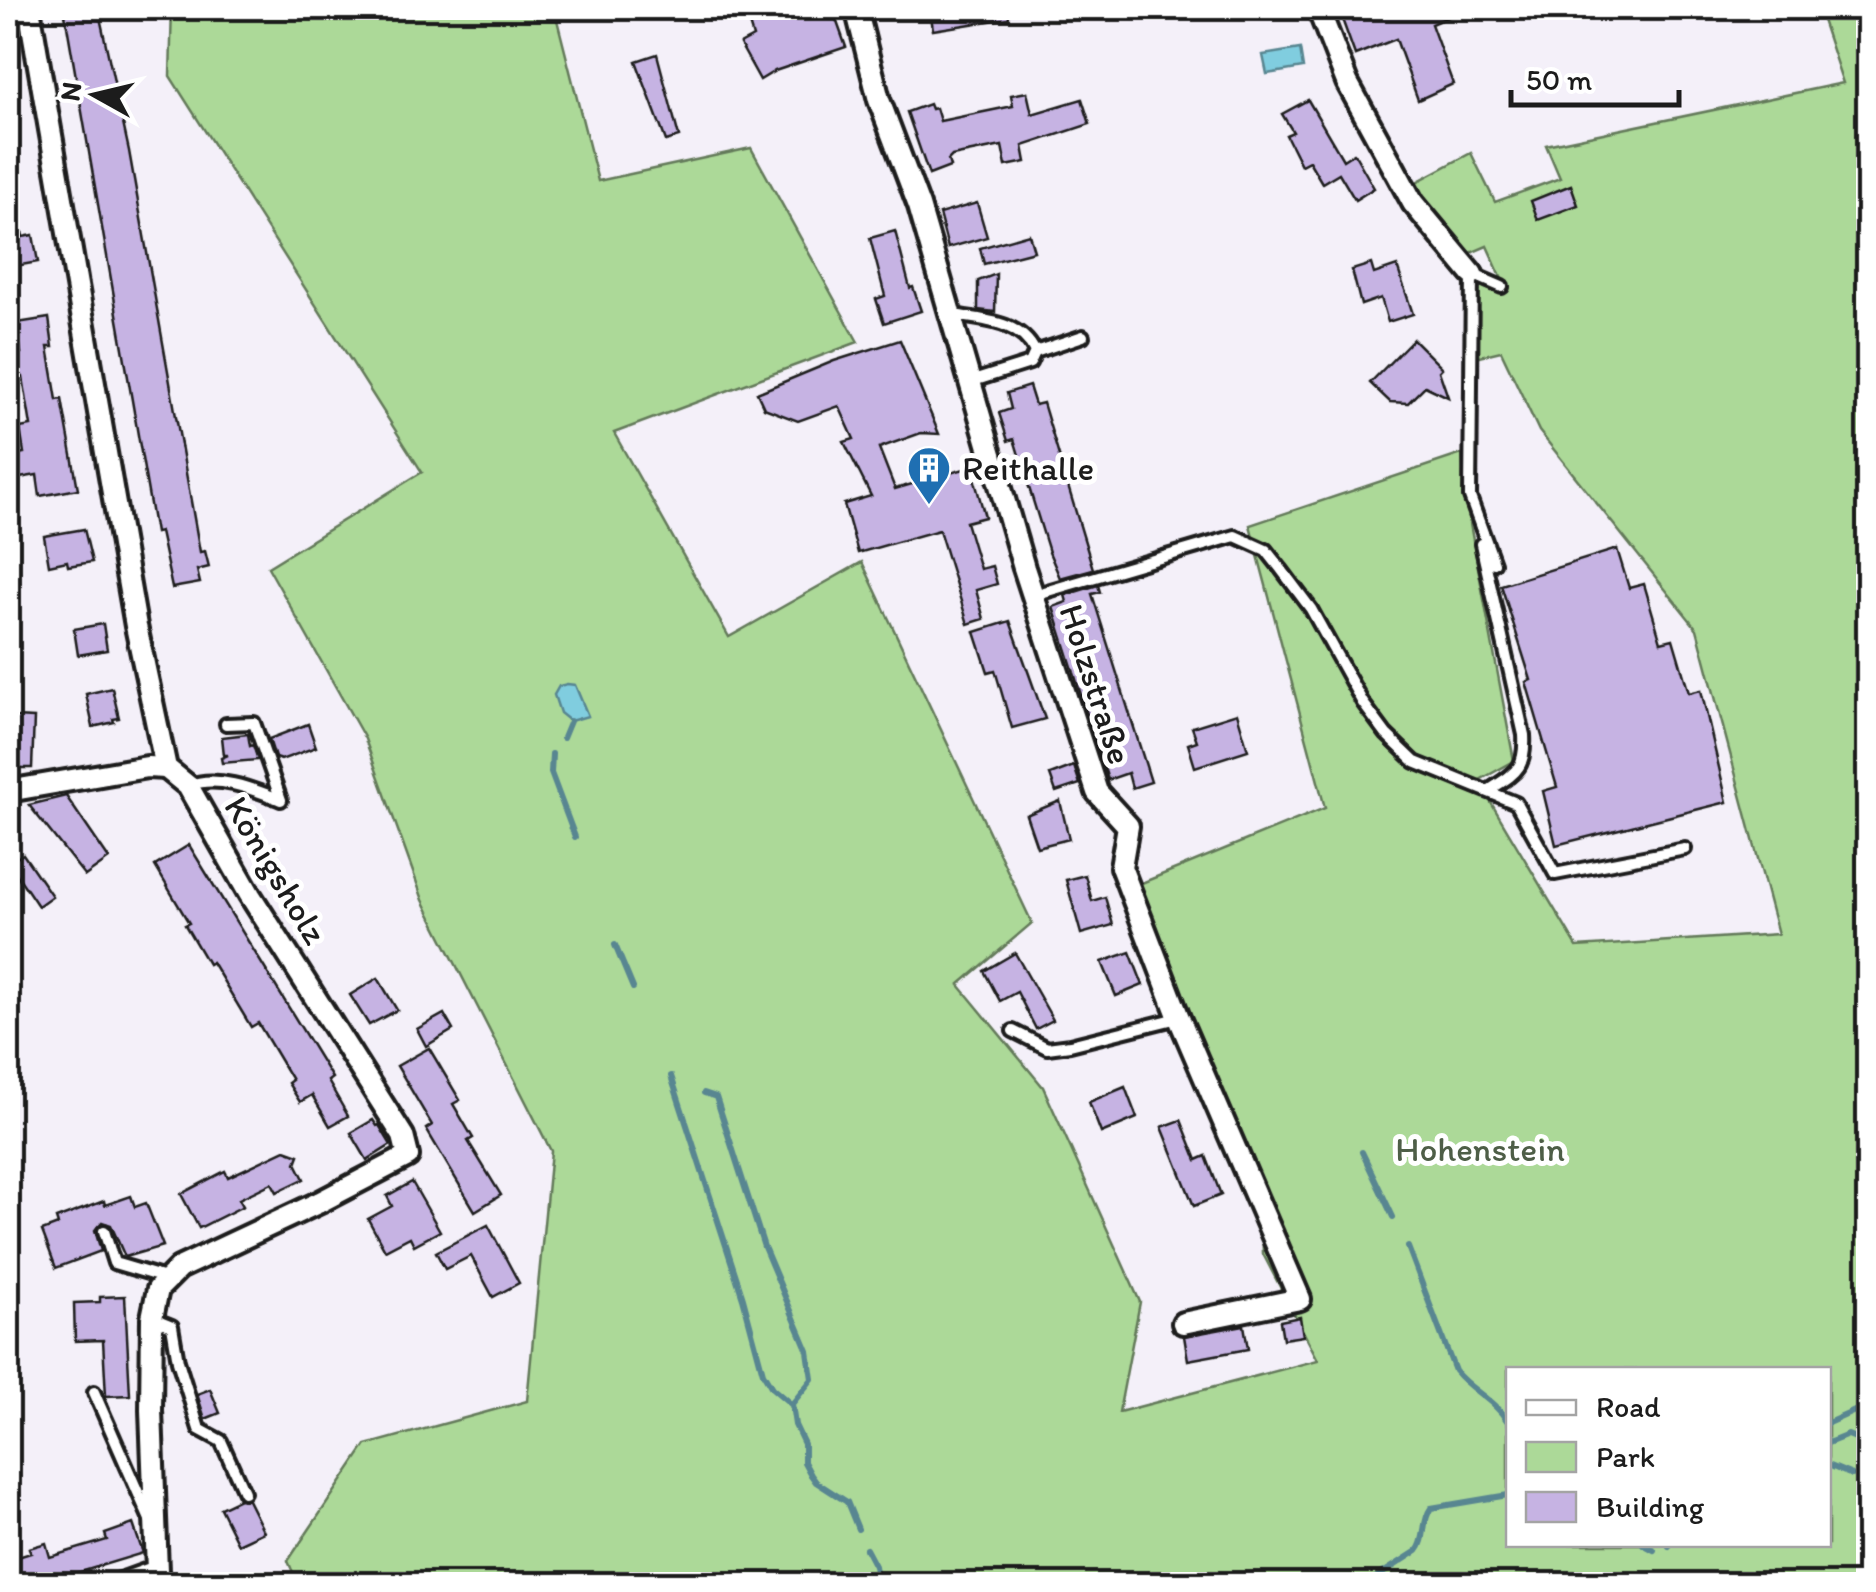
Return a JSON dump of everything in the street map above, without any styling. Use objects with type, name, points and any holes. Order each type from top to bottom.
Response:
[{"type":"street","points":[[8,791],[147,767],[166,768],[136,626],[29,8]]},
{"type":"street","name":"Holzstraße","points":[[856,8],[880,100],[919,206],[1033,595],[1097,792],[1128,826],[1121,867],[1179,1018],[1300,1299],[1183,1323]]},
{"type":"street","points":[[1318,8],[1346,82],[1413,203],[1472,274]]},
{"type":"street","name":"Königsholz","points":[[165,1278],[408,1156],[403,1136],[250,895],[188,786],[166,768]]},
{"type":"street","points":[[131,1583],[157,1570],[152,1318],[154,1296],[165,1278]]},
{"type":"lane","points":[[1488,791],[1518,771],[1525,755],[1524,735],[1470,497],[1472,274],[1502,286]]},
{"type":"lane","points":[[953,315],[1004,325],[1024,335],[1035,352]]},
{"type":"lane","points":[[970,382],[1030,363],[1035,352],[1083,336]]},
{"type":"lane","points":[[1470,497],[1494,563]]},
{"type":"lane","points":[[1033,595],[1235,536],[1266,550],[1281,569],[1311,610],[1363,703],[1386,734],[1415,762],[1516,803],[1555,874],[1685,849]]},
{"type":"lane","points":[[188,786],[204,780],[255,790],[281,800],[254,724],[226,724]]},
{"type":"lane","points":[[1013,1032],[1047,1048],[1179,1018]]},
{"type":"lane","points":[[104,1231],[114,1264],[165,1278]]},
{"type":"lane","points":[[152,1318],[172,1326],[199,1430],[221,1440],[244,1492]]},
{"type":"lane","points":[[94,1392],[147,1519],[156,1525]]},
{"type":"green space","name":"Hohenstein","points":[[172,8],[554,8],[598,181],[751,148],[858,342],[614,433],[729,637],[862,562],[1032,923],[959,985],[1043,1087],[1140,1302],[1119,1412],[1318,1360],[1263,1254],[1261,1193],[1122,891],[1325,808],[1250,525],[1462,454],[1465,497],[1514,761],[1478,781],[1577,947],[1778,934],[1697,629],[1539,431],[1501,351],[1476,357],[1478,286],[1501,277],[1487,246],[1466,255],[1409,186],[1471,153],[1495,202],[1560,178],[1546,145],[1843,83],[1818,8],[1868,8],[1868,1584],[298,1584],[288,1561],[366,1445],[527,1401],[551,1151],[423,900],[365,739],[268,567],[422,472],[170,76]]},
{"type":"water","points":[[1300,49],[1303,68],[1267,74],[1263,55]]},
{"type":"water","points":[[575,685],[588,716],[570,721],[560,713],[554,695],[559,686]]},
{"type":"building","points":[[64,8],[98,8],[129,151],[200,552],[205,551],[209,567],[197,570],[200,583],[172,588],[160,532],[155,533]]},
{"type":"building","points":[[744,8],[832,8],[846,47],[775,71],[760,80],[740,44],[753,37]]},
{"type":"building","points":[[930,8],[1008,8],[1009,18],[933,30]]},
{"type":"building","points":[[1338,8],[1469,8],[1431,24],[1453,84],[1418,100],[1396,39],[1355,55]]},
{"type":"building","points":[[657,54],[679,137],[666,141],[636,61]]},
{"type":"building","points":[[1027,92],[1032,114],[1082,99],[1090,124],[1023,146],[1026,162],[1006,166],[1002,146],[952,156],[948,160],[950,167],[929,175],[907,112],[929,104],[931,109],[936,108],[940,121],[1013,106],[1011,95]]},
{"type":"building","points":[[1308,100],[1343,160],[1354,153],[1374,188],[1355,200],[1339,173],[1322,183],[1309,161],[1301,165],[1286,135],[1293,132],[1282,114]]},
{"type":"building","points":[[1571,185],[1578,205],[1538,220],[1531,201]]},
{"type":"building","points":[[977,203],[987,237],[948,248],[939,214]]},
{"type":"building","points":[[17,204],[23,237],[33,235],[38,262],[10,267],[8,205]]},
{"type":"building","points":[[895,231],[910,288],[913,287],[921,311],[884,323],[876,299],[885,296],[870,238]]},
{"type":"building","points":[[1029,234],[1034,251],[984,264],[980,248]]},
{"type":"building","points":[[1371,264],[1374,274],[1397,266],[1413,314],[1388,322],[1381,298],[1361,305],[1352,270]]},
{"type":"building","points":[[996,274],[995,312],[978,310],[978,281]]},
{"type":"building","points":[[49,318],[53,347],[48,347],[78,489],[40,496],[37,475],[8,480],[8,456],[24,453],[20,428],[31,426],[23,377],[8,381],[8,356],[21,353],[17,323]]},
{"type":"building","points":[[1413,339],[1442,368],[1439,371],[1448,397],[1425,386],[1408,403],[1390,402],[1370,383]]},
{"type":"building","points":[[900,340],[939,434],[921,433],[879,448],[895,489],[971,467],[985,517],[966,522],[980,569],[992,566],[997,584],[976,590],[984,619],[968,624],[939,530],[858,553],[844,504],[871,496],[844,442],[854,439],[839,406],[798,421],[764,408],[757,393],[834,361]]},
{"type":"building","points":[[1029,386],[1035,405],[1043,403],[1093,569],[1060,578],[1014,439],[1008,441],[999,413],[1011,409],[1007,393]]},
{"type":"building","points":[[84,529],[92,562],[49,565],[44,536]]},
{"type":"building","points":[[1617,549],[1629,588],[1644,584],[1661,642],[1673,639],[1689,693],[1701,690],[1727,802],[1556,845],[1543,791],[1557,787],[1526,682],[1531,680],[1501,585]]},
{"type":"building","points":[[1098,585],[1100,592],[1092,594],[1151,782],[1132,788],[1128,773],[1108,780],[1053,607],[1067,602],[1065,595]]},
{"type":"building","points":[[1010,621],[1045,719],[1012,728],[995,670],[988,672],[975,632]]},
{"type":"building","points":[[103,624],[107,650],[78,655],[74,629]]},
{"type":"building","points":[[112,688],[119,718],[93,727],[86,694]]},
{"type":"building","points":[[1237,713],[1248,750],[1195,767],[1188,744],[1197,741],[1192,727]]},
{"type":"building","points":[[14,717],[34,718],[32,768],[12,768]]},
{"type":"building","points":[[308,724],[316,747],[281,760],[275,758],[269,739]]},
{"type":"building","points":[[248,734],[258,760],[222,763],[221,758],[228,755],[224,755],[222,737]]},
{"type":"building","points":[[1074,766],[1080,784],[1056,792],[1050,775]]},
{"type":"building","points":[[66,796],[109,859],[85,876],[29,805]]},
{"type":"building","points":[[1060,801],[1069,839],[1037,847],[1026,815]]},
{"type":"building","points":[[189,845],[332,1078],[328,1081],[348,1116],[330,1126],[312,1095],[300,1102],[288,1083],[292,1080],[258,1023],[251,1027],[212,962],[208,964],[155,866]]},
{"type":"building","points":[[23,854],[52,896],[38,906],[9,863]]},
{"type":"building","points":[[1085,875],[1092,901],[1105,897],[1113,925],[1081,934],[1066,880]]},
{"type":"building","points":[[1130,952],[1143,985],[1116,996],[1102,962]]},
{"type":"building","points":[[1015,953],[1053,1020],[1036,1029],[1017,992],[1000,1001],[984,971]]},
{"type":"building","points":[[378,978],[397,1010],[369,1025],[350,995]]},
{"type":"building","points":[[444,1014],[453,1030],[426,1046],[417,1029]]},
{"type":"building","points":[[429,1048],[460,1100],[453,1104],[473,1138],[468,1141],[501,1195],[475,1211],[426,1129],[432,1125],[397,1066]]},
{"type":"building","points":[[1125,1087],[1137,1118],[1101,1133],[1089,1102]]},
{"type":"building","points":[[373,1120],[391,1145],[367,1160],[351,1133]]},
{"type":"building","points":[[1181,1120],[1197,1160],[1206,1156],[1221,1195],[1194,1206],[1162,1127]]},
{"type":"building","points":[[285,1150],[299,1155],[296,1163],[304,1179],[277,1192],[272,1183],[239,1199],[243,1206],[199,1228],[181,1194],[225,1171],[228,1177]]},
{"type":"building","points":[[412,1182],[440,1231],[414,1245],[410,1237],[385,1250],[368,1219],[392,1206],[387,1196]]},
{"type":"building","points":[[131,1196],[135,1207],[146,1203],[163,1246],[125,1257],[111,1225],[102,1222],[95,1230],[101,1251],[56,1268],[42,1231],[58,1225],[56,1219],[104,1201],[105,1205]]},
{"type":"building","points":[[488,1225],[519,1283],[493,1297],[471,1256],[445,1269],[436,1252]]},
{"type":"building","points":[[125,1296],[130,1395],[106,1396],[103,1340],[75,1341],[74,1303]]},
{"type":"building","points":[[1300,1317],[1303,1336],[1283,1339],[1280,1321]]},
{"type":"building","points":[[1244,1325],[1248,1349],[1188,1360],[1184,1336]]},
{"type":"building","points":[[210,1389],[220,1413],[205,1419],[197,1394]]},
{"type":"building","points":[[239,1499],[248,1500],[264,1532],[238,1544],[220,1508]]},
{"type":"building","points":[[133,1524],[143,1553],[57,1579],[58,1584],[8,1584],[8,1560],[31,1553],[29,1548],[46,1543],[50,1557],[107,1540],[105,1534]]},
{"type":"waterway","points":[[563,738],[570,721]]},
{"type":"waterway","points":[[552,754],[551,773],[575,837]]},
{"type":"waterway","points":[[615,945],[633,988]]},
{"type":"waterway","points":[[671,1076],[743,1298],[763,1373],[772,1388],[792,1405],[795,1425],[804,1444],[804,1462],[811,1475],[847,1502],[858,1529]]},
{"type":"waterway","points":[[704,1093],[716,1097],[764,1247],[808,1351],[812,1379],[792,1404]]},
{"type":"waterway","points":[[1362,1152],[1393,1217]]},
{"type":"waterway","points":[[1408,1247],[1455,1371],[1506,1420]]},
{"type":"waterway","points":[[1831,1422],[1868,1405]]},
{"type":"waterway","points":[[1831,1442],[1848,1435],[1868,1443]]},
{"type":"waterway","points":[[1831,1466],[1852,1475]]},
{"type":"waterway","points":[[1366,1584],[1417,1551],[1431,1508],[1506,1495]]},
{"type":"waterway","points":[[1648,1547],[1654,1550]]},
{"type":"waterway","points":[[866,1549],[877,1578]]},
{"type":"place","name":"Reithalle","points":[[929,506]]}]
